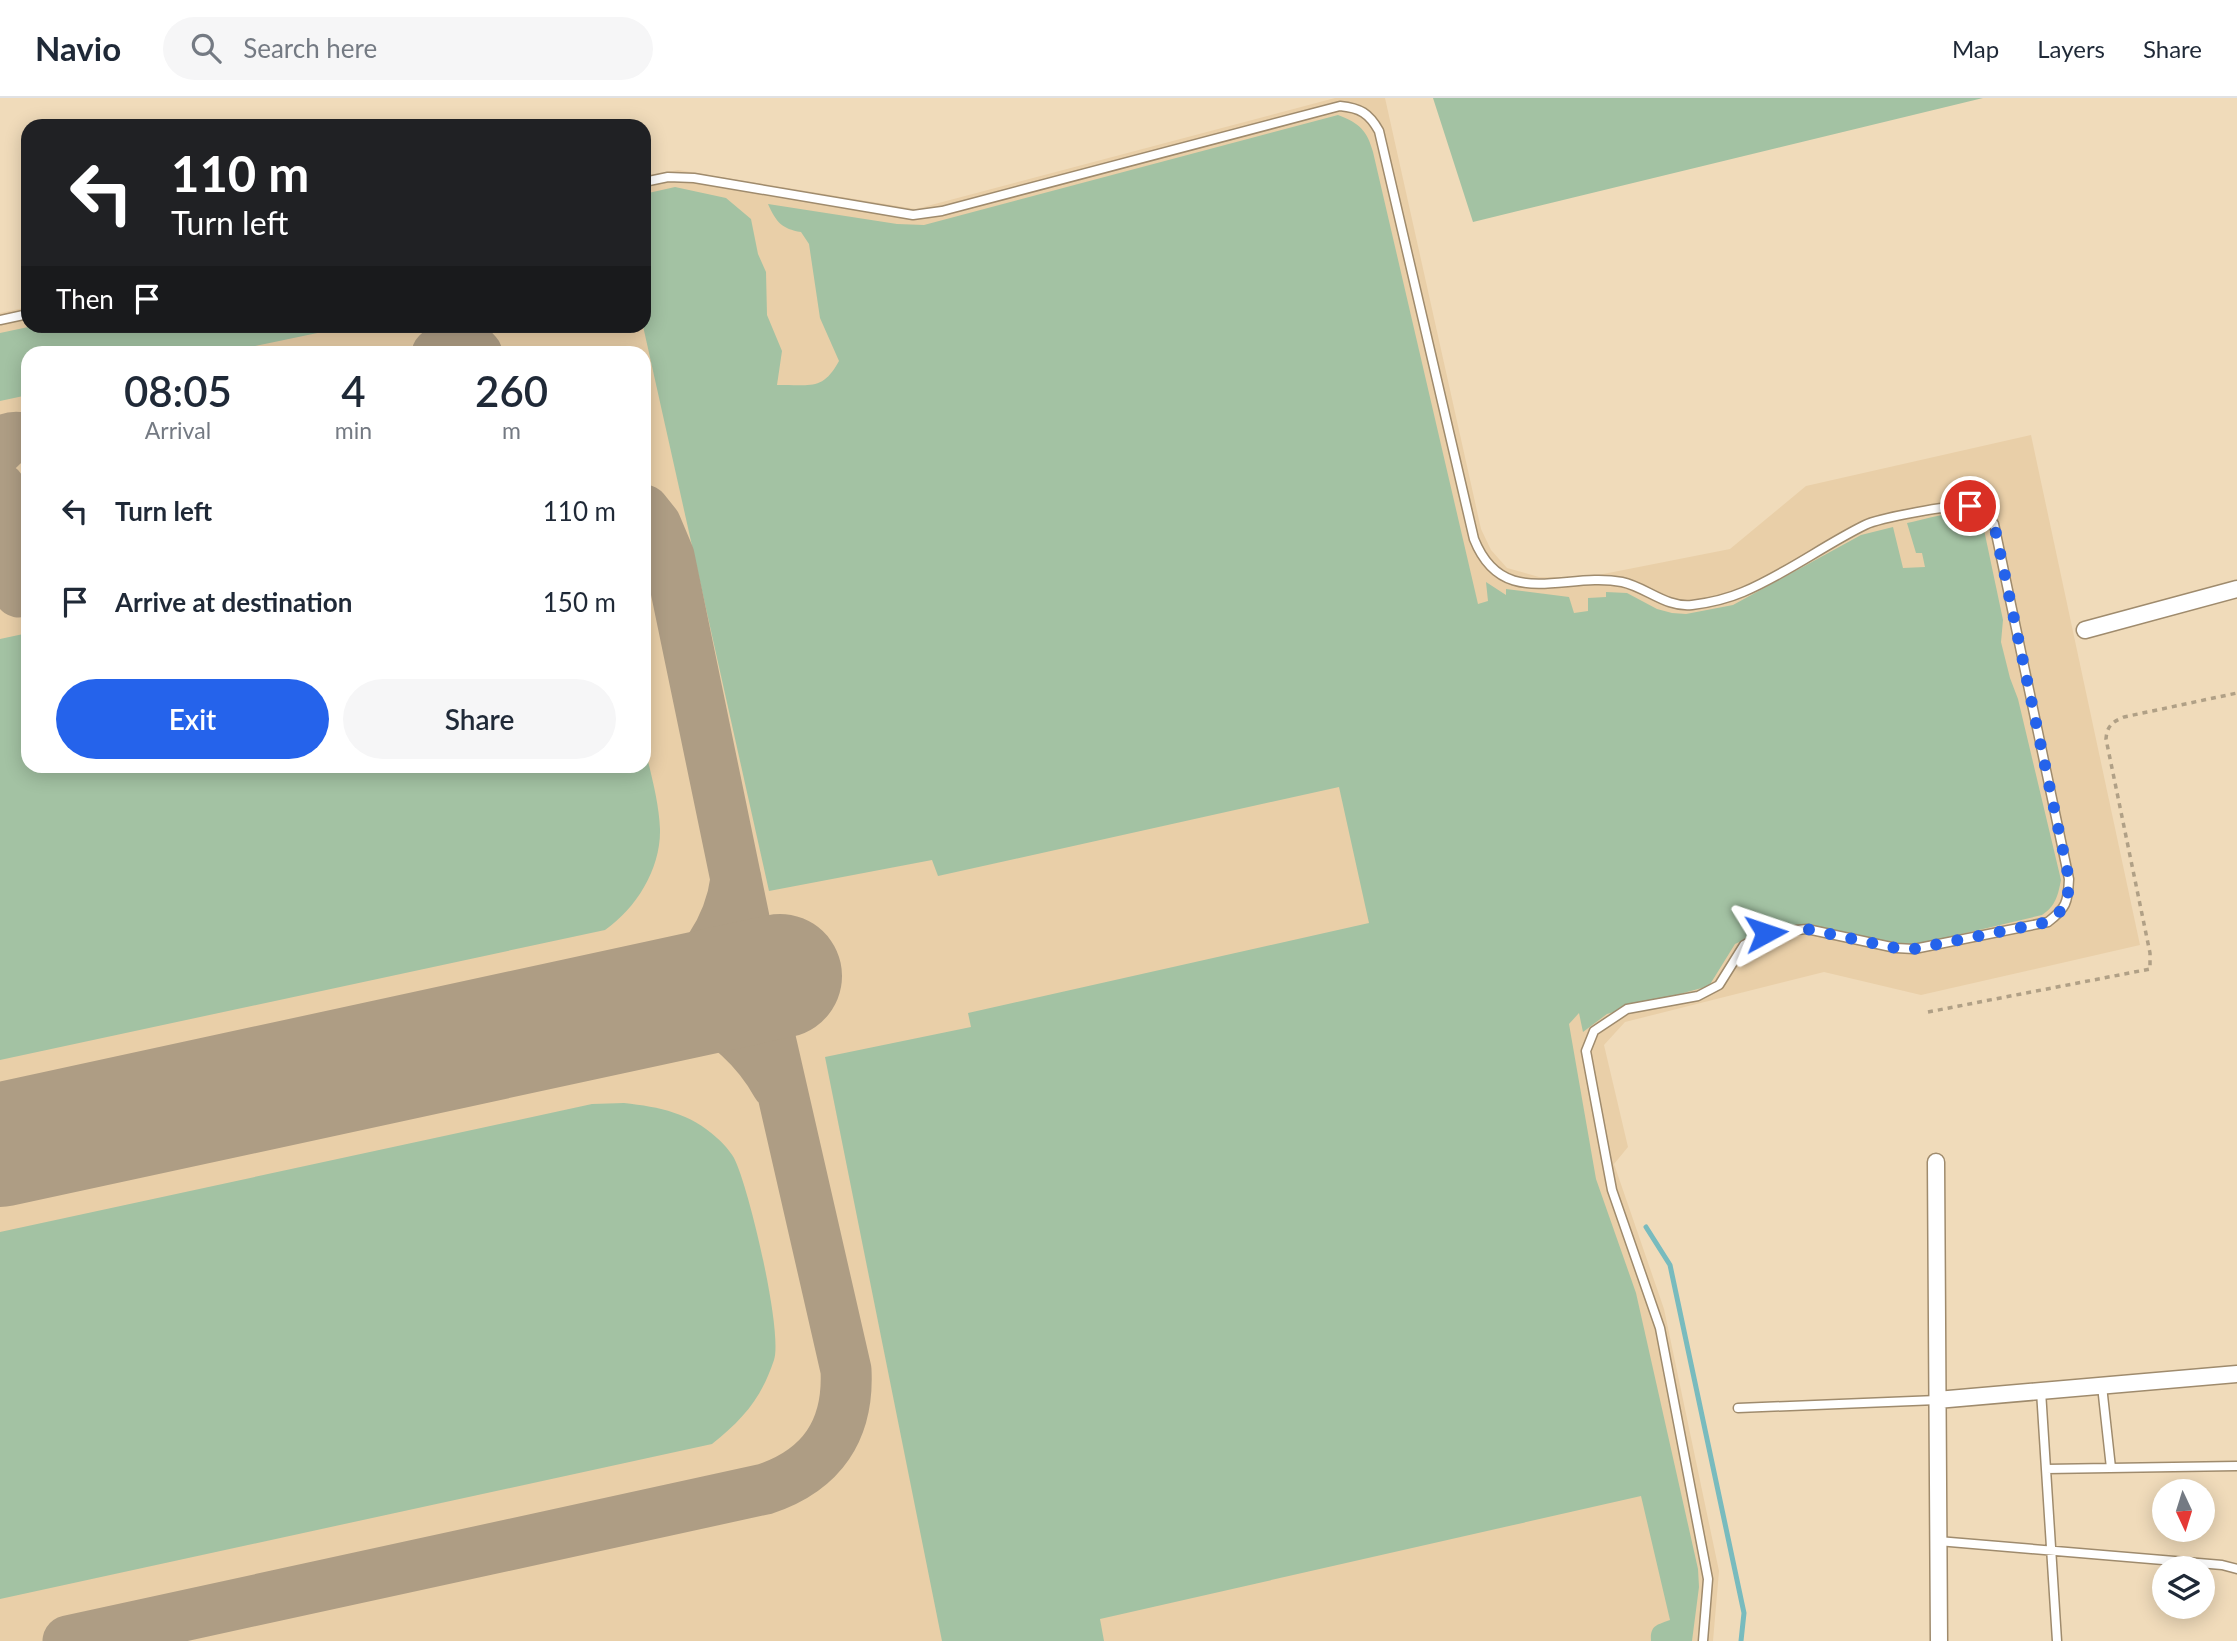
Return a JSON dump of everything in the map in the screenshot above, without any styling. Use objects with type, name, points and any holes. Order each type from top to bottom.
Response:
[{"type":"street","points":[[2085,630],[2237,589]]},
{"type":"street","points":[[1936,1162],[1939,1641]]},
{"type":"street","points":[[1937,1400],[2237,1374]]},
{"type":"lane","points":[[651,181],[668,177],[694,178],[914,215],[942,211],[1339,106],[1356,108],[1371,116],[1380,131],[1474,539],[1481,555],[1499,576],[1525,583],[1615,581],[1633,584],[1659,600],[1689,605],[1743,592],[1868,524],[1950,506],[1970,506],[1985,512],[1994,524],[2069,879],[2063,910],[2048,922],[1914,949],[1896,948],[1807,929],[1766,933],[1744,945],[1719,985],[1698,996],[1627,1009],[1594,1031],[1586,1051],[1612,1190],[1660,1328],[1708,1579],[1703,1641]]},
{"type":"lane","points":[[0,320],[21,316]]},
{"type":"lane","points":[[2102,1386],[2111,1468]]},
{"type":"lane","points":[[2041,1391],[2057,1641]]},
{"type":"lane","points":[[1738,1408],[1937,1400]]},
{"type":"lane","points":[[2046,1469],[2237,1466]]},
{"type":"lane","points":[[1938,1541],[2237,1569]]},
{"type":"path","points":[[1928,1012],[2150,969],[2150,953],[2106,739],[2107,731],[2114,721],[2124,717],[2237,693]]},
{"type":"shaded area","points":[[1335,98],[1385,98],[1481,529],[1491,550],[1507,568],[1539,577],[1588,577],[1730,549],[1806,486],[2031,435],[2140,945],[1921,995],[1824,972],[1625,1022],[1604,1045],[1628,1147],[1614,1164],[1664,1309],[1719,1571],[1713,1641],[0,1641],[0,313],[21,308],[21,333],[651,333],[651,175],[678,170],[916,209]]},
{"type":"green space","points":[[1433,98],[1983,98],[1473,222]]},
{"type":"green space","points":[[1338,115],[1361,128],[1373,152],[1478,604],[1488,601],[1486,582],[1506,595],[1506,589],[1569,597],[1574,613],[1588,611],[1588,598],[1606,597],[1606,592],[1627,593],[1657,609],[1686,614],[1733,605],[1861,535],[1893,527],[1903,568],[1925,567],[1922,553],[1916,553],[1907,523],[1957,514],[1966,515],[1983,525],[2003,620],[2001,642],[2018,699],[2061,880],[2056,900],[2047,912],[1915,945],[1901,946],[1810,926],[1759,933],[1735,944],[1709,986],[1607,1014],[1583,1032],[1579,1013],[1569,1024],[1596,1179],[1636,1293],[1698,1569],[1699,1587],[1692,1641],[1651,1641],[1653,1629],[1670,1620],[1641,1496],[1100,1619],[1104,1641],[942,1641],[825,1057],[971,1027],[968,1013],[1369,923],[1339,787],[938,876],[932,860],[769,891],[651,362],[651,346],[647,346],[645,333],[651,333],[651,192],[675,187],[726,198],[751,219],[758,254],[766,272],[767,315],[782,351],[777,385],[821,382],[839,361],[820,318],[809,244],[801,232],[780,224],[768,204],[897,224],[924,225]]},
{"type":"green space","points":[[21,329],[21,333],[317,333],[255,346],[21,346],[21,396],[0,401],[0,333]]},
{"type":"green space","points":[[21,634],[21,773],[651,773],[660,829],[656,858],[637,899],[605,930],[0,1060],[0,639]]},
{"type":"green space","points":[[624,1103],[662,1109],[685,1117],[707,1129],[719,1140],[734,1158],[756,1227],[774,1321],[774,1360],[750,1407],[712,1444],[0,1599],[0,1232],[592,1104]]},
{"type":"waterway","points":[[1646,1227],[1670,1265],[1744,1613],[1741,1641]]},
{"type":"taxiway","points":[[446,346],[465,341],[470,346]]},
{"type":"taxiway","points":[[0,448],[5,441],[21,437]]},
{"type":"taxiway","points":[[0,488],[19,592]]},
{"type":"taxiway","points":[[68,1641],[765,1489],[802,1471],[828,1445],[837,1429],[846,1392],[846,1370],[757,981],[669,556],[651,519]]},
{"type":"taxiway","points":[[654,1004],[684,979],[708,950],[726,917],[736,879]]},
{"type":"taxiway","points":[[654,1004],[687,1006],[714,1018],[750,1048],[777,1085]]},
{"type":"runway","points":[[0,1145],[780,976]]},
{"type":"route","points":[[1766,933],[1807,929],[1896,948],[1914,949],[2048,922],[2063,910],[2069,879],[1994,524],[1985,512],[1970,506]]}]
